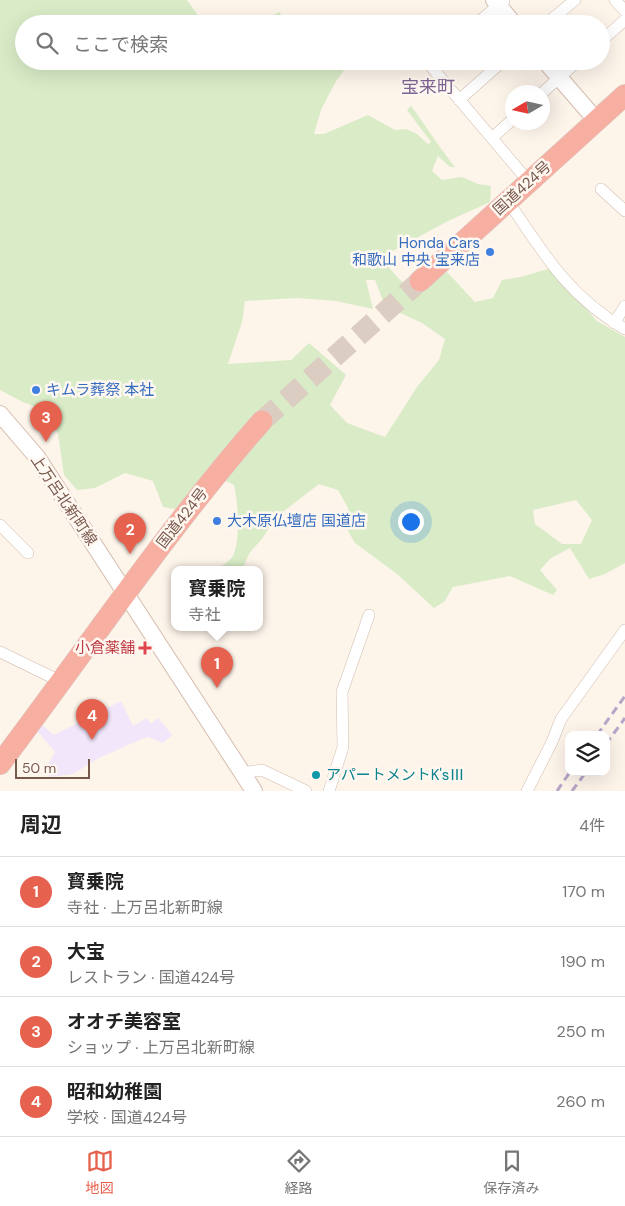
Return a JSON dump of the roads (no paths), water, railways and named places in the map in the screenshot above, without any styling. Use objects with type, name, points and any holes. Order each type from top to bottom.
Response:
[{"type":"highway","name":"国道424号","points":[[420,281],[625,95]]},
{"type":"highway","name":"国道424号","points":[[0,764],[191,506],[262,421]]},
{"type":"main road","points":[[499,2],[508,15]]},
{"type":"main road","points":[[553,70],[596,120]]},
{"type":"main road","name":"上万呂北新町線","points":[[0,414],[37,457],[254,791]]},
{"type":"street","points":[[557,15],[575,0]]},
{"type":"street","points":[[615,0],[625,11]]},
{"type":"street","points":[[485,15],[499,2]]},
{"type":"street","points":[[610,33],[625,20]]},
{"type":"street","points":[[434,70],[529,182]]},
{"type":"street","points":[[459,100],[493,70]]},
{"type":"street","points":[[550,86],[568,70]]},
{"type":"street","points":[[492,138],[505,126]]},
{"type":"street","points":[[601,188],[625,211]]},
{"type":"street","points":[[508,201],[546,258],[567,284],[586,302],[625,329]]},
{"type":"street","points":[[614,323],[625,306]]},
{"type":"street","points":[[0,525],[28,553]]},
{"type":"street","points":[[329,791],[343,747],[342,692],[369,615]]},
{"type":"street","points":[[527,791],[552,742],[561,719],[625,630]]},
{"type":"street","points":[[0,652],[62,682]]},
{"type":"street","points":[[242,773],[262,770],[306,791]]},
{"type":"tunnel","points":[[262,421],[420,281]]},
{"type":"railway","points":[[600,731],[625,696]]},
{"type":"railway","points":[[610,739],[625,718]]},
{"type":"railway","points":[[557,791],[567,776]]},
{"type":"railway","points":[[572,791],[583,776]]},
{"type":"place","name":"Honda Cars 和歌山 中央 宝来店","points":[[490,252]]},
{"type":"place","name":"キムラ葬祭 本社","points":[[36,390]]},
{"type":"place","name":"オオチ美容室","points":[[46,442]]},
{"type":"place","name":"大木原仏壇店 国道店","points":[[217,521]]},
{"type":"place","name":"大宝","points":[[130,554]]},
{"type":"place","name":"小倉薬舗","points":[[145,648]]},
{"type":"place","name":"寳乗院","points":[[217,688]]},
{"type":"place","name":"昭和幼稚園","points":[[92,740]]},
{"type":"place","name":"アパートメントK'sⅢ","points":[[316,775]]},
{"type":"district","name":"宝来町","points":[[428,87]]}]
